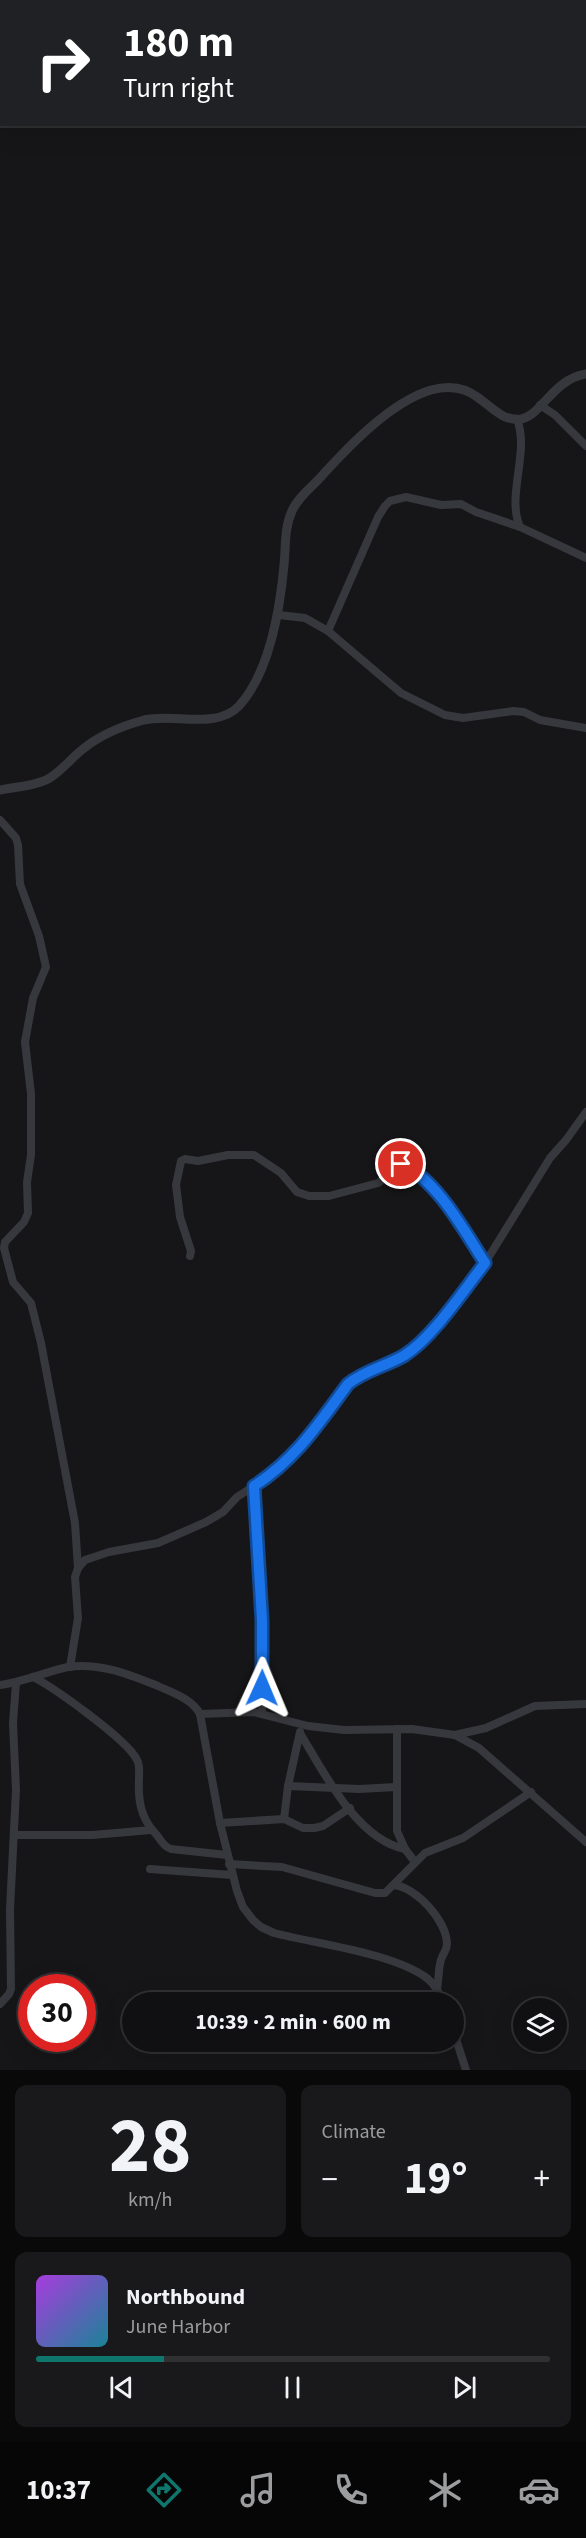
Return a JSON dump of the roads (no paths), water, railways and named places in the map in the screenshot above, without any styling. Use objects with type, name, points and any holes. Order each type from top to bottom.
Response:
[{"type":"street","points":[[0,790],[48,779],[95,740],[128,725],[161,717],[222,717],[241,704],[257,677],[279,615],[291,512],[351,443],[410,400],[420,394],[442,388],[465,389],[503,415],[523,419],[534,413],[557,387],[586,374]]},
{"type":"street","points":[[540,405],[555,415],[586,446]]},
{"type":"street","points":[[518,419],[521,446],[516,507],[520,527]]},
{"type":"street","points":[[328,631],[378,517],[390,501],[406,497],[441,505],[461,504],[476,512],[520,527],[586,558]]},
{"type":"street","points":[[279,615],[305,618],[328,631],[401,693],[455,719],[513,711],[524,712],[540,720],[586,728]]},
{"type":"street","points":[[0,820],[16,838],[20,884],[39,936],[46,967],[33,998],[25,1042],[31,1094],[28,1213],[24,1222],[5,1242],[4,1248],[13,1282],[31,1303],[41,1343],[75,1523],[78,1618],[70,1667]]},
{"type":"street","points":[[78,1568],[92,1556],[158,1543],[198,1526],[223,1512],[237,1497],[273,1474],[293,1457],[348,1384],[359,1374],[386,1365],[407,1354],[423,1339],[485,1263],[550,1158],[586,1112]]},
{"type":"street","points":[[190,1256],[191,1251],[180,1217],[176,1185],[181,1161],[185,1159],[198,1161],[249,1153],[281,1173],[297,1192],[309,1196],[329,1196],[378,1183],[390,1175],[395,1167],[404,1165],[436,1193],[485,1263]]},
{"type":"street","points":[[254,1486],[263,1636],[262,1713]]},
{"type":"street","points":[[0,1685],[16,1683],[70,1667],[93,1667],[130,1675],[187,1700],[200,1714],[232,1875],[243,1906],[261,1927],[292,1938],[400,1964],[427,1978],[438,1992]]},
{"type":"street","points":[[32,1677],[45,1683],[110,1732],[134,1755],[139,1765],[140,1805],[151,1830],[167,1848],[227,1855]]},
{"type":"street","points":[[0,2004],[11,1989],[10,1909],[16,1790],[14,1696],[16,1683]]},
{"type":"street","points":[[200,1714],[262,1713],[300,1729],[397,1729],[455,1735],[486,1728],[535,1706],[586,1704]]},
{"type":"street","points":[[284,1819],[288,1786],[300,1729]]},
{"type":"street","points":[[300,1729],[332,1787],[350,1808],[373,1834],[389,1844],[405,1849]]},
{"type":"street","points":[[397,1729],[397,1831],[405,1849],[415,1862]]},
{"type":"street","points":[[455,1735],[479,1748],[586,1842]]},
{"type":"street","points":[[288,1786],[396,1787]]},
{"type":"street","points":[[229,1864],[282,1867],[381,1894],[404,1876],[425,1853],[463,1838],[531,1792]]},
{"type":"street","points":[[220,1823],[284,1819],[303,1828],[315,1828],[328,1823],[350,1808]]},
{"type":"street","points":[[14,1836],[92,1835],[151,1830]]},
{"type":"street","points":[[150,1869],[232,1875]]},
{"type":"street","points":[[404,1876],[404,1886]]},
{"type":"street","points":[[394,1885],[404,1886],[428,1905],[446,1936],[447,1946],[442,1957],[437,1989]]},
{"type":"street","points":[[460,2052],[466,2070]]}]
